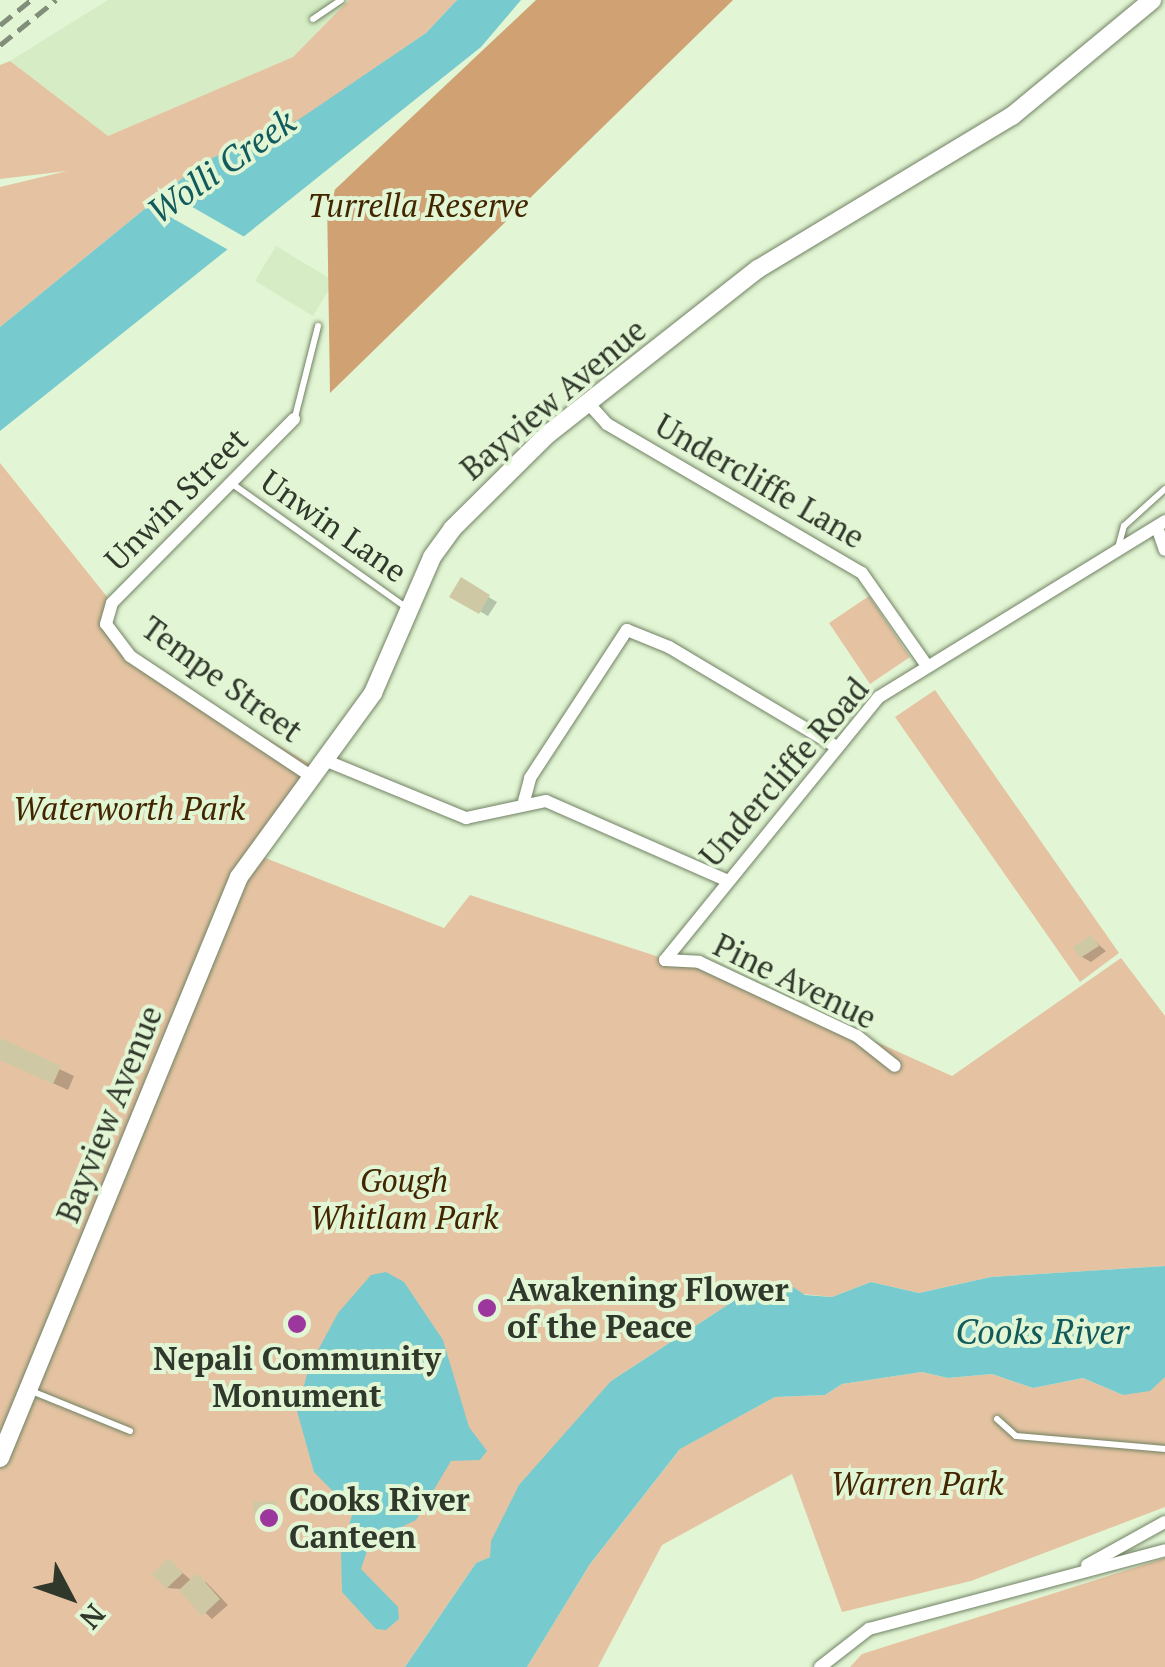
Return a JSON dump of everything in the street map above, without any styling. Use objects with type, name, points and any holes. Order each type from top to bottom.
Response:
[{"type":"main road","name":"Bayview Avenue","points":[[0,1458],[213,933],[252,853],[373,693],[432,558],[470,509],[527,452],[758,269],[1031,102],[1152,0]]},
{"type":"street","name":"Undercliffe Lane","points":[[589,404],[607,424],[862,573],[927,666]]},
{"type":"street","name":"Unwin Street","points":[[106,624],[112,603],[294,419]]},
{"type":"street","name":"Undercliffe Road","points":[[666,960],[726,880],[878,698],[1161,524]]},
{"type":"street","points":[[1161,524],[1165,550]]},
{"type":"street","name":"Tempe Street","points":[[106,624],[130,656],[309,775]]},
{"type":"street","points":[[523,805],[530,778],[628,630],[669,647],[836,747]]},
{"type":"street","points":[[322,759],[466,818],[546,801],[726,880]]},
{"type":"street","name":"Pine Avenue","points":[[666,960],[699,962],[857,1036],[895,1066]]},
{"type":"street","points":[[820,1667],[870,1629],[1165,1550],[1159,1525],[1072,1573]]},
{"type":"lane","points":[[313,19],[340,0]]},
{"type":"lane","points":[[294,419],[318,326]]},
{"type":"lane","name":"Unwin Lane","points":[[230,484],[408,608]]},
{"type":"lane","name":"Undercliffe Road","points":[[1118,548],[1124,526],[1165,489]]},
{"type":"lane","points":[[29,1390],[130,1431]]},
{"type":"lane","points":[[997,1420],[1016,1436],[1165,1449]]},
{"type":"shaded area","points":[[108,0],[349,0],[293,57],[108,136],[10,61]]},
{"type":"shaded area","points":[[276,246],[334,281],[313,316],[255,281]]},
{"type":"green space","points":[[349,0],[457,0],[426,33],[298,121],[201,163],[0,327],[0,187],[67,171],[0,179],[0,65],[10,61],[108,136],[293,57]]},
{"type":"green space","name":"Turrella Reserve","points":[[536,0],[733,0],[330,393],[327,197]]},
{"type":"green space","name":"Gough Whitlam Park","points":[[0,463],[112,603],[106,624],[130,656],[315,767],[253,853],[444,928],[470,895],[665,959],[699,962],[952,1076],[1121,958],[1165,1016],[1165,1266],[991,1277],[919,1293],[871,1282],[832,1297],[752,1289],[611,1381],[490,1557],[476,1563],[405,1667],[0,1667]]},
{"type":"green space","points":[[869,596],[910,657],[870,684],[829,623]]},
{"type":"green space","points":[[935,690],[1119,953],[1080,982],[895,717]]},
{"type":"green space","name":"Warren Park","points":[[922,1372],[948,1378],[992,1374],[1033,1388],[1083,1378],[1123,1395],[1165,1377],[1165,1507],[971,1581],[842,1612],[792,1474],[662,1545],[598,1667],[527,1667],[590,1564],[681,1448],[775,1397],[825,1395],[842,1384]]},
{"type":"green space","points":[[1165,1558],[1165,1667],[850,1667],[862,1654]]},
{"type":"water","name":"Wolli Creek","points":[[457,0],[521,0],[481,47],[0,431],[0,327],[201,163],[298,120],[426,33]]},
{"type":"water","name":"Cooks River","points":[[1165,1266],[1165,1377],[1150,1391],[1123,1395],[1083,1378],[1033,1388],[992,1374],[948,1378],[922,1372],[842,1384],[825,1395],[775,1397],[680,1449],[590,1564],[527,1667],[405,1667],[476,1563],[490,1557],[491,1541],[519,1485],[611,1381],[752,1289],[790,1285],[805,1295],[832,1297],[871,1282],[919,1293],[991,1277]]},
{"type":"water","points":[[386,1272],[404,1282],[443,1340],[469,1427],[487,1451],[480,1460],[451,1461],[416,1520],[370,1542],[361,1569],[398,1607],[399,1619],[386,1630],[376,1629],[342,1592],[341,1552],[353,1512],[314,1472],[297,1411],[309,1367],[338,1313],[371,1275]]},
{"type":"pier","points":[[161,189],[248,239],[232,252],[144,202]]},
{"type":"building","points":[[461,577],[490,595],[479,614],[449,597]]},
{"type":"building","points":[[1091,935],[1099,946],[1080,958],[1073,947]]},
{"type":"building","points":[[0,1038],[61,1066],[53,1084],[0,1060]]},
{"type":"building","points":[[276,1501],[277,1520],[255,1522],[253,1502]]},
{"type":"building","points":[[169,1558],[183,1573],[166,1589],[152,1574]]},
{"type":"building","points":[[197,1573],[220,1599],[202,1616],[179,1590]]},
{"type":"railway","points":[[0,25],[31,0]]},
{"type":"railway","points":[[0,45],[56,0]]},
{"type":"place","name":"Awakening Flower of the Peace","points":[[487,1308]]},
{"type":"place","name":"Nepali Community Monument","points":[[297,1324]]},
{"type":"place","name":"Cooks River Canteen","points":[[269,1518]]},
{"type":"park label","name":"Waterworth Park","points":[[129,808]]}]
